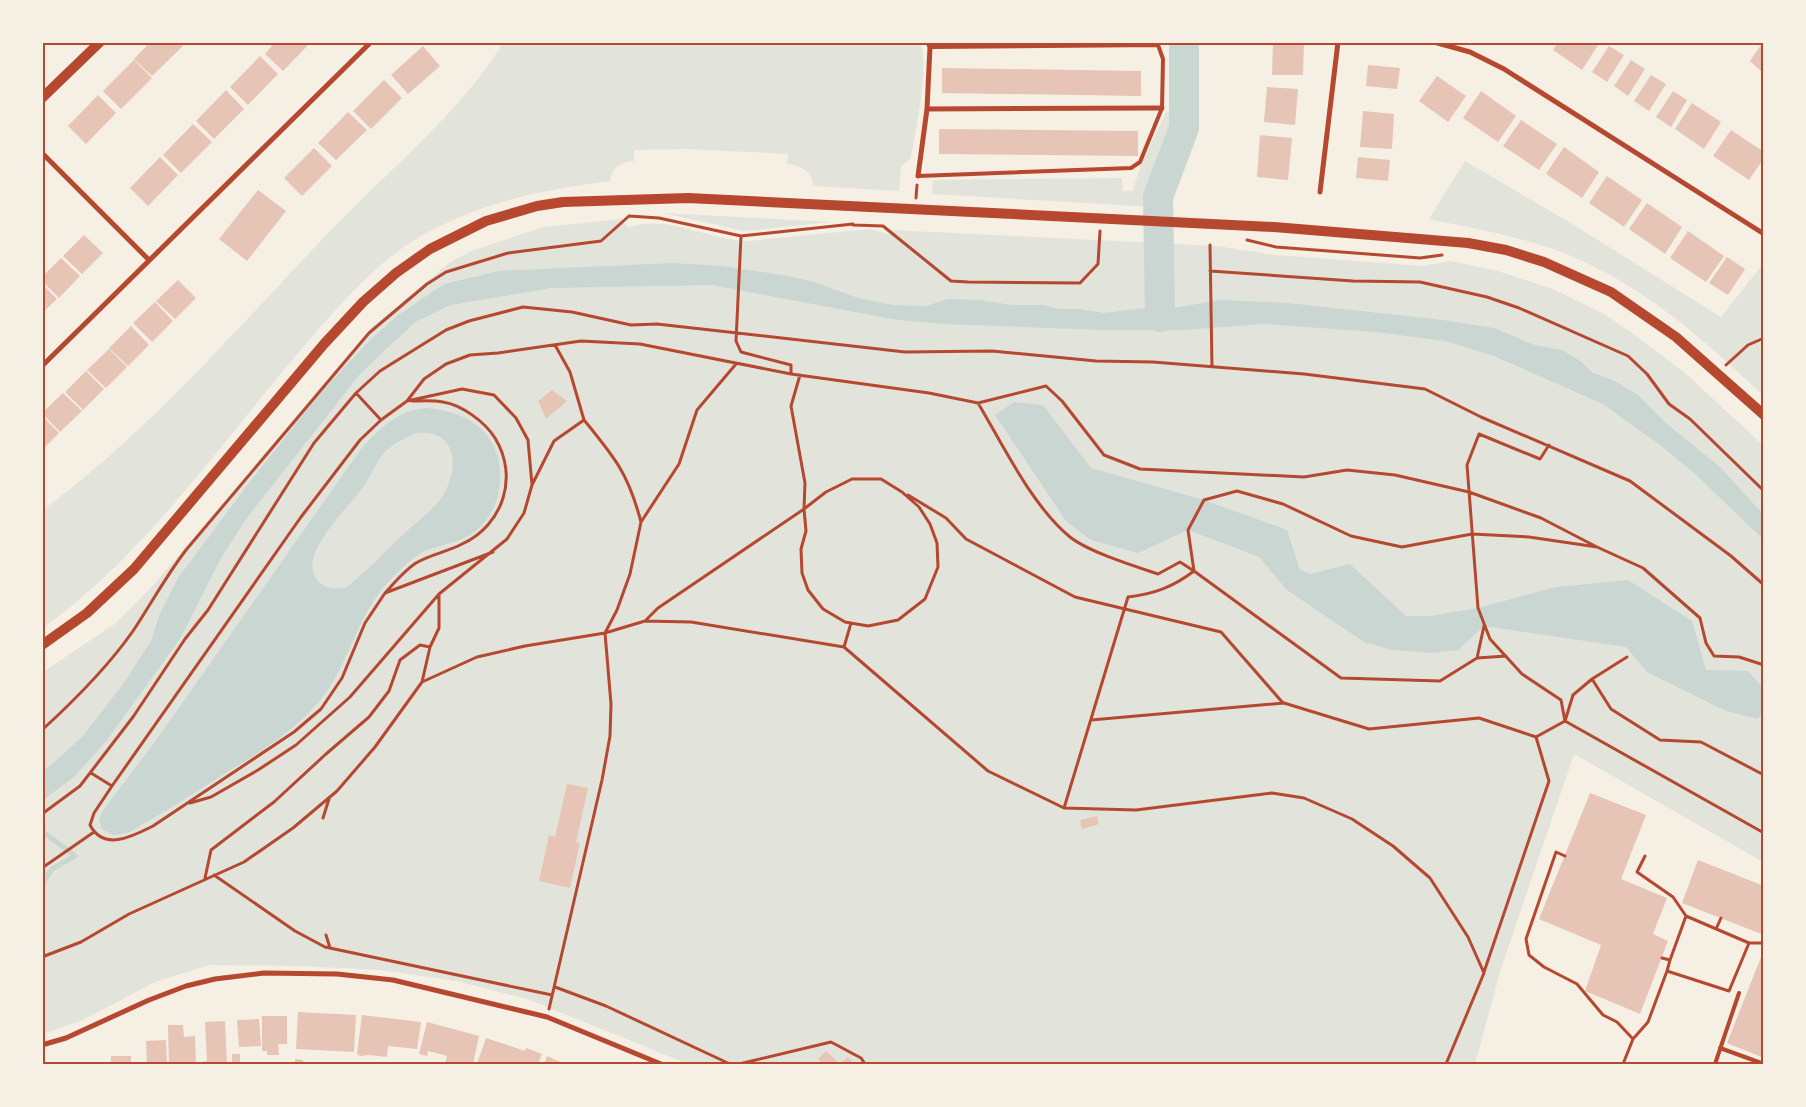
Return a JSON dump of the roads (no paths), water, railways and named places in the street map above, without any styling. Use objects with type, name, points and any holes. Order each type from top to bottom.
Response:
[{"type":"main road","points":[[42,98],[100,42]]},
{"type":"main road","points":[[42,645],[87,613],[134,569],[324,344],[379,288],[422,254],[486,221],[537,206],[563,202],[688,198],[1418,237],[1468,243],[1506,250],[1544,262],[1586,279],[1636,308],[1676,336],[1764,414]]},
{"type":"street","points":[[42,366],[370,42]]},
{"type":"street","points":[[1320,192],[1338,42]]},
{"type":"street","points":[[1434,42],[1470,52],[1504,69],[1764,234]]},
{"type":"street","points":[[918,176],[927,109],[929,45]]},
{"type":"street","points":[[927,109],[1162,108]]},
{"type":"street","points":[[42,153],[150,260]]},
{"type":"street","points":[[42,1045],[66,1038],[173,989],[215,979],[264,973],[337,974],[393,980],[547,1017],[661,1064]]},
{"type":"lane","points":[[918,176],[1131,168],[1140,162],[1162,108],[1163,59],[1158,45],[929,45]]},
{"type":"lane","points":[[1714,1064],[1739,994]]},
{"type":"lane","points":[[1720,1048],[1764,1064]]},
{"type":"waterway","points":[[1160,317],[1158,197],[1184,128],[1184,42]]},
{"type":"waterway","points":[[42,831],[75,856],[52,869],[42,884]]}]
